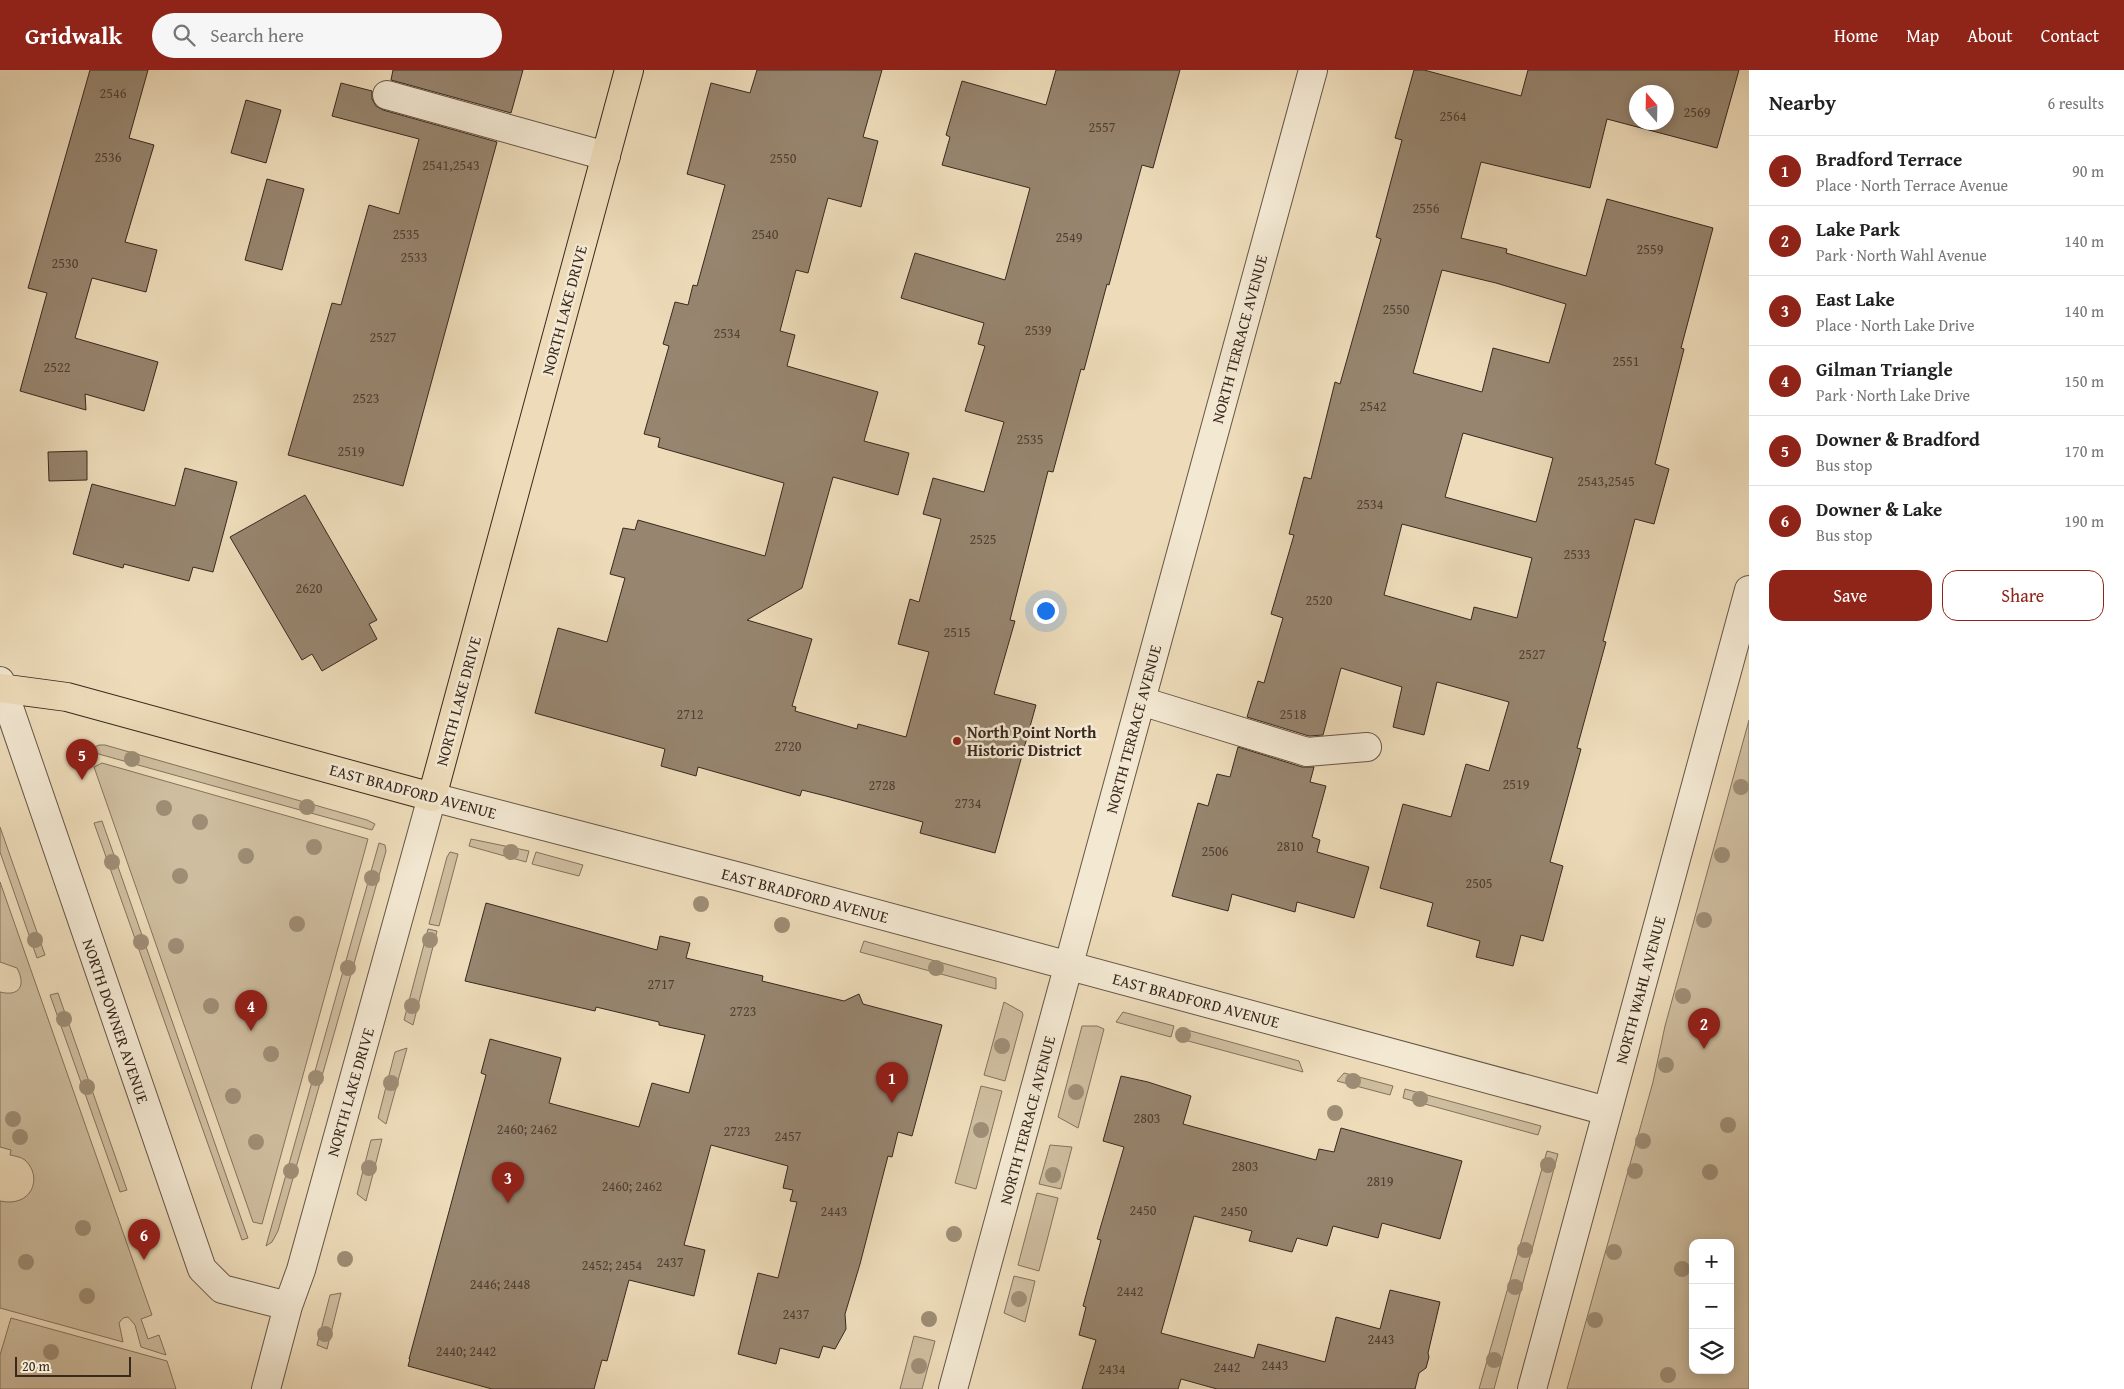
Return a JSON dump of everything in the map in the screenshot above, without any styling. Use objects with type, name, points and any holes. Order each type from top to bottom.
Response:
[{"type":"main road","name":"NORTH LAKE DRIVE","points":[[432,797],[629,70]]},
{"type":"main road","name":"EAST BRADFORD AVENUE","points":[[1,686],[66,697],[432,797]]},
{"type":"street","name":"NORTH TERRACE AVENUE","points":[[953,1389],[1313,70]]},
{"type":"street","points":[[387,95],[606,156]]},
{"type":"street","name":"NORTH WAHL AVENUE","points":[[1532,1389],[1749,590]]},
{"type":"street","name":"NORTH DOWNER AVENUE","points":[[1,686],[202,1269],[222,1289],[288,1306]]},
{"type":"street","points":[[1141,701],[1307,752],[1367,747]]},
{"type":"street","name":"EAST BRADFORD AVENUE","points":[[432,797],[1607,1111]]},
{"type":"street","name":"NORTH LAKE DRIVE","points":[[266,1389],[432,797]]},
{"type":"shaded area","points":[[1749,720],[1749,1389],[1567,1389],[1653,1082],[1665,1026]]},
{"type":"shaded area","points":[[105,745],[367,820],[375,824],[372,830],[95,753],[93,748]]},
{"type":"shaded area","points":[[102,763],[368,839],[262,1224],[253,1222],[94,767]]},
{"type":"shaded area","points":[[102,821],[248,1238],[242,1240],[94,823]]},
{"type":"shaded area","points":[[0,827],[45,955],[37,958],[0,852]]},
{"type":"shaded area","points":[[471,839],[529,851],[526,862],[469,846]]},
{"type":"shaded area","points":[[379,843],[385,845],[386,851],[278,1231],[272,1242],[266,1246]]},
{"type":"shaded area","points":[[450,852],[458,854],[439,926],[429,924],[447,857]]},
{"type":"shaded area","points":[[536,852],[583,865],[579,876],[532,864]]},
{"type":"shaded area","points":[[0,882],[152,1315],[141,1319],[148,1339],[159,1335],[166,1355],[141,1347],[135,1325],[128,1317],[123,1318],[119,1323],[123,1342],[0,1308],[0,1201],[11,1202],[20,1200],[27,1196],[34,1183],[31,1167],[25,1160],[10,1155],[11,1150],[0,1147],[0,992],[12,993],[17,991],[21,980],[17,968],[0,962]]},
{"type":"shaded area","points":[[428,929],[437,931],[413,1025],[404,1020]]},
{"type":"shaded area","points":[[864,941],[996,978],[996,989],[860,952]]},
{"type":"shaded area","points":[[58,993],[127,1190],[120,1192],[50,995]]},
{"type":"shaded area","points":[[1004,1002],[1022,1012],[1023,1015],[1005,1081],[984,1075]]},
{"type":"shaded area","points":[[1123,1012],[1174,1026],[1171,1037],[1116,1022]]},
{"type":"shaded area","points":[[1082,1026],[1097,1026],[1104,1029],[1078,1128],[1058,1117]]},
{"type":"shaded area","points":[[1180,1028],[1299,1061],[1303,1072],[1177,1038]]},
{"type":"shaded area","points":[[407,1048],[386,1124],[378,1118],[395,1052]]},
{"type":"shaded area","points":[[1344,1073],[1393,1086],[1390,1095],[1337,1081]]},
{"type":"shaded area","points":[[981,1086],[1002,1091],[976,1189],[955,1183]]},
{"type":"shaded area","points":[[1405,1089],[1541,1126],[1538,1135],[1403,1098]]},
{"type":"shaded area","points":[[382,1139],[366,1201],[357,1194],[371,1140]]},
{"type":"shaded area","points":[[1050,1145],[1072,1147],[1061,1189],[1039,1184]]},
{"type":"shaded area","points":[[1547,1151],[1558,1154],[1494,1389],[1479,1389]]},
{"type":"shaded area","points":[[1037,1193],[1058,1198],[1039,1271],[1018,1265]]},
{"type":"shaded area","points":[[1014,1276],[1035,1281],[1025,1322],[1004,1313]]},
{"type":"shaded area","points":[[341,1293],[327,1349],[317,1345],[330,1295]]},
{"type":"shaded area","points":[[11,1318],[167,1361],[176,1389],[0,1389],[0,1355]]},
{"type":"shaded area","points":[[914,1336],[935,1341],[922,1389],[900,1389]]},
{"type":"building","points":[[90,70],[148,70],[129,138],[154,145],[125,242],[157,250],[146,292],[92,278],[75,338],[158,362],[144,411],[85,394],[86,410],[20,391],[47,293],[28,288]]},
{"type":"building","points":[[393,70],[523,70],[511,113],[391,80]]},
{"type":"building","points":[[757,70],[882,70],[863,137],[878,141],[861,207],[828,198],[808,273],[796,270],[780,331],[795,335],[787,366],[878,392],[864,441],[909,453],[898,495],[833,477],[802,588],[747,620],[812,639],[792,706],[796,707],[795,711],[857,729],[858,724],[906,737],[929,652],[898,644],[910,599],[919,602],[941,519],[923,514],[933,478],[984,492],[1004,422],[965,411],[985,346],[978,344],[984,323],[901,298],[915,253],[1005,280],[1030,188],[942,165],[950,137],[946,135],[962,81],[1046,105],[1056,70],[1180,70],[1153,168],[1142,165],[1084,370],[1081,369],[1053,472],[1048,471],[1010,620],[1015,621],[994,694],[1036,705],[995,853],[920,833],[923,822],[826,796],[802,790],[800,796],[698,767],[696,776],[661,766],[665,749],[535,713],[558,628],[607,642],[625,578],[610,574],[623,528],[635,530],[638,520],[765,556],[784,483],[658,447],[660,438],[644,434],[669,346],[663,344],[675,302],[688,305],[693,285],[697,286],[725,185],[687,174],[711,83],[750,93]]},
{"type":"building","points":[[1414,70],[1424,70],[1521,96],[1528,70],[1739,70],[1717,148],[1649,130],[1674,130],[1674,85],[1629,85],[1629,125],[1607,119],[1590,188],[1481,162],[1461,238],[1507,249],[1506,253],[1586,276],[1607,199],[1713,228],[1681,348],[1684,349],[1655,464],[1669,469],[1654,524],[1635,519],[1603,641],[1606,642],[1577,748],[1581,749],[1550,862],[1563,866],[1543,941],[1521,935],[1513,966],[1476,957],[1480,941],[1427,926],[1433,903],[1380,888],[1403,804],[1451,817],[1466,764],[1489,771],[1509,702],[1437,682],[1424,735],[1393,727],[1402,687],[1341,668],[1323,735],[1309,736],[1247,717],[1258,681],[1264,683],[1283,618],[1271,614],[1294,535],[1289,534],[1304,477],[1311,479],[1335,382],[1340,384],[1381,239],[1376,237],[1402,140],[1395,138]],"holes":[[[1442,270],[1496,283],[1566,304],[1549,363],[1493,348],[1482,392],[1413,373]],[[1463,433],[1553,458],[1536,522],[1445,497]],[[1402,524],[1532,558],[1517,618],[1474,607],[1471,620],[1384,595]]]},
{"type":"building","points":[[341,83],[372,91],[372,99],[376,106],[383,110],[497,142],[403,486],[288,455],[332,303],[341,305],[369,205],[399,214],[419,139],[332,116]]},
{"type":"building","points":[[246,100],[281,110],[266,163],[231,153]]},
{"type":"building","points":[[267,179],[304,189],[282,270],[245,260]]},
{"type":"building","points":[[87,451],[87,480],[49,481],[48,452]]},
{"type":"building","points":[[185,468],[237,482],[213,572],[193,567],[189,581],[124,564],[123,568],[73,554],[92,484],[175,506]]},
{"type":"building","points":[[305,495],[377,620],[369,624],[377,639],[322,671],[312,654],[302,660],[230,537]]},
{"type":"building","points":[[1238,747],[1302,767],[1314,767],[1310,782],[1326,786],[1312,837],[1320,840],[1317,852],[1369,867],[1354,918],[1297,902],[1295,912],[1232,894],[1228,911],[1172,896],[1198,803],[1208,806],[1217,774],[1230,777]]},
{"type":"building","points":[[486,903],[657,950],[660,936],[690,943],[686,958],[763,976],[762,981],[844,1001],[859,994],[863,1004],[942,1025],[912,1136],[898,1132],[892,1157],[888,1156],[845,1314],[846,1329],[835,1349],[823,1346],[819,1358],[780,1348],[776,1364],[738,1354],[758,1273],[778,1278],[797,1202],[790,1201],[793,1190],[783,1188],[788,1166],[711,1145],[684,1245],[705,1250],[694,1296],[629,1280],[607,1361],[602,1360],[594,1389],[492,1389],[408,1366],[486,1075],[481,1073],[490,1039],[561,1058],[549,1103],[639,1127],[652,1083],[689,1093],[705,1035],[659,1025],[659,1022],[596,1007],[595,1011],[465,981]]},
{"type":"building","points":[[1121,1076],[1148,1082],[1191,1096],[1183,1124],[1316,1160],[1319,1149],[1334,1152],[1341,1128],[1462,1161],[1440,1239],[1382,1223],[1378,1238],[1333,1226],[1327,1246],[1297,1238],[1292,1252],[1249,1241],[1252,1231],[1194,1216],[1161,1333],[1254,1358],[1258,1344],[1325,1362],[1336,1317],[1380,1329],[1390,1290],[1440,1302],[1426,1368],[1419,1373],[1415,1389],[1217,1389],[1181,1379],[1178,1389],[1082,1389],[1096,1340],[1079,1335],[1086,1307],[1083,1306],[1101,1240],[1097,1239],[1124,1147],[1103,1141]]},
{"type":"place","name":"North Point North Historic District","points":[[957,741]]},
{"type":"place","name":"Downer & Bradford","points":[[82,780]]},
{"type":"place","name":"Gilman Triangle","points":[[251,1031]]},
{"type":"place","name":"Lake Park","points":[[1704,1049]]},
{"type":"place","name":"Bradford Terrace","points":[[892,1103]]},
{"type":"place","name":"East Lake","points":[[508,1203]]},
{"type":"place","name":"Downer & Lake","points":[[144,1260]]}]
